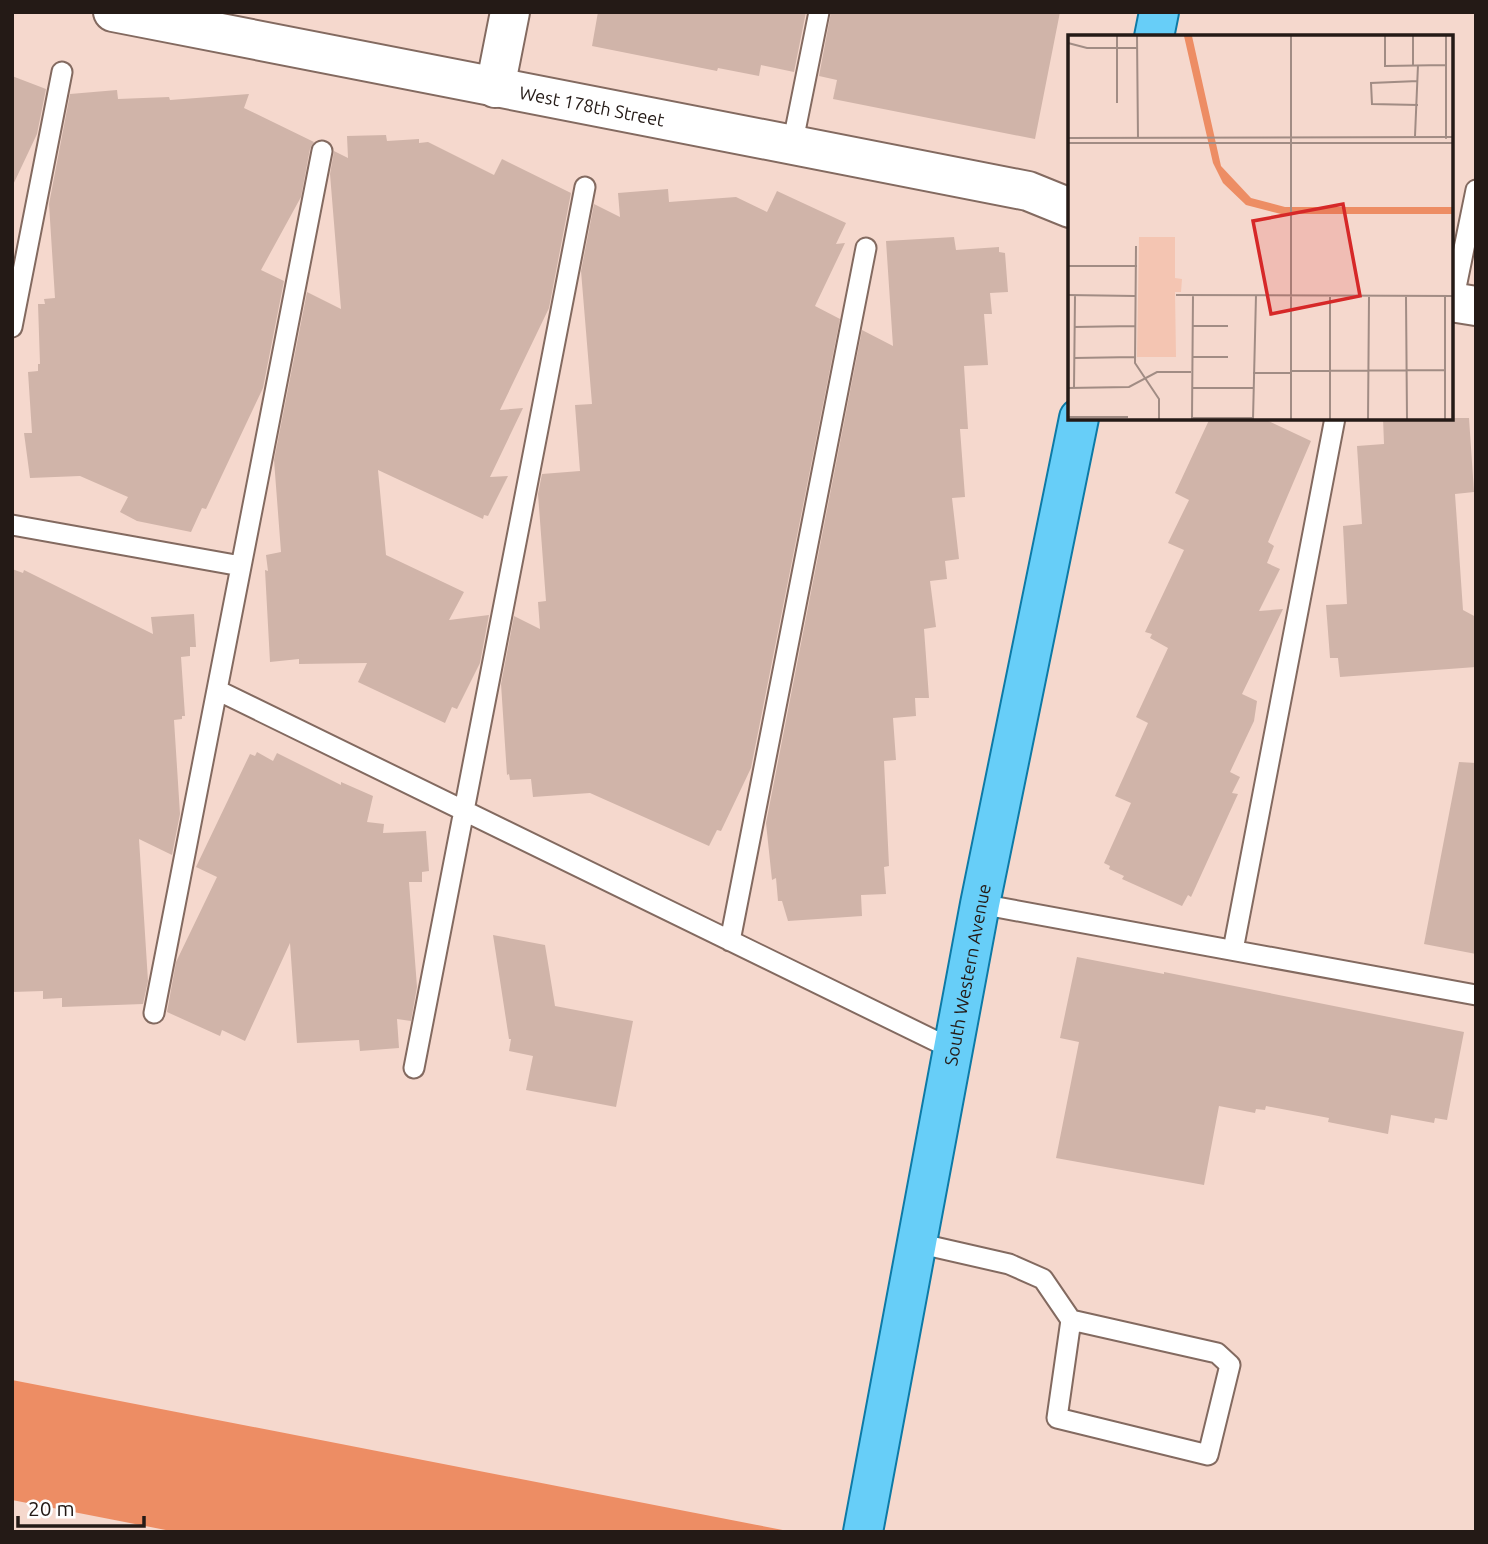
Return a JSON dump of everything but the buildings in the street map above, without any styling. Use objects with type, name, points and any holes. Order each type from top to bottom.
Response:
[{"type":"main road","points":[[1154,35],[1159,12]]},
{"type":"main road","name":"South Western Avenue","points":[[863,1532],[980,904],[1079,420]]},
{"type":"street","name":"West 178th Street","points":[[113,12],[188,20],[495,88],[1028,191],[1068,207]]},
{"type":"street","points":[[495,88],[510,12]]},
{"type":"lane","points":[[792,146],[818,12]]},
{"type":"lane","points":[[12,327],[62,72]]},
{"type":"lane","points":[[154,1013],[322,151]]},
{"type":"lane","points":[[414,1068],[585,187]]},
{"type":"lane","points":[[1460,303],[1476,190]]},
{"type":"lane","points":[[730,941],[866,248]]},
{"type":"lane","points":[[1233,950],[1335,420]]},
{"type":"lane","points":[[12,525],[241,566]]},
{"type":"lane","points":[[217,690],[952,1049]]},
{"type":"lane","points":[[980,904],[1476,995]]},
{"type":"lane","points":[[917,1243],[1009,1264],[1043,1279],[1071,1320],[1057,1418],[1208,1455],[1230,1365],[1217,1353],[1071,1320]]},
{"type":"shaded area","points":[[12,1380],[793,1532],[176,1532],[12,1500]]}]
